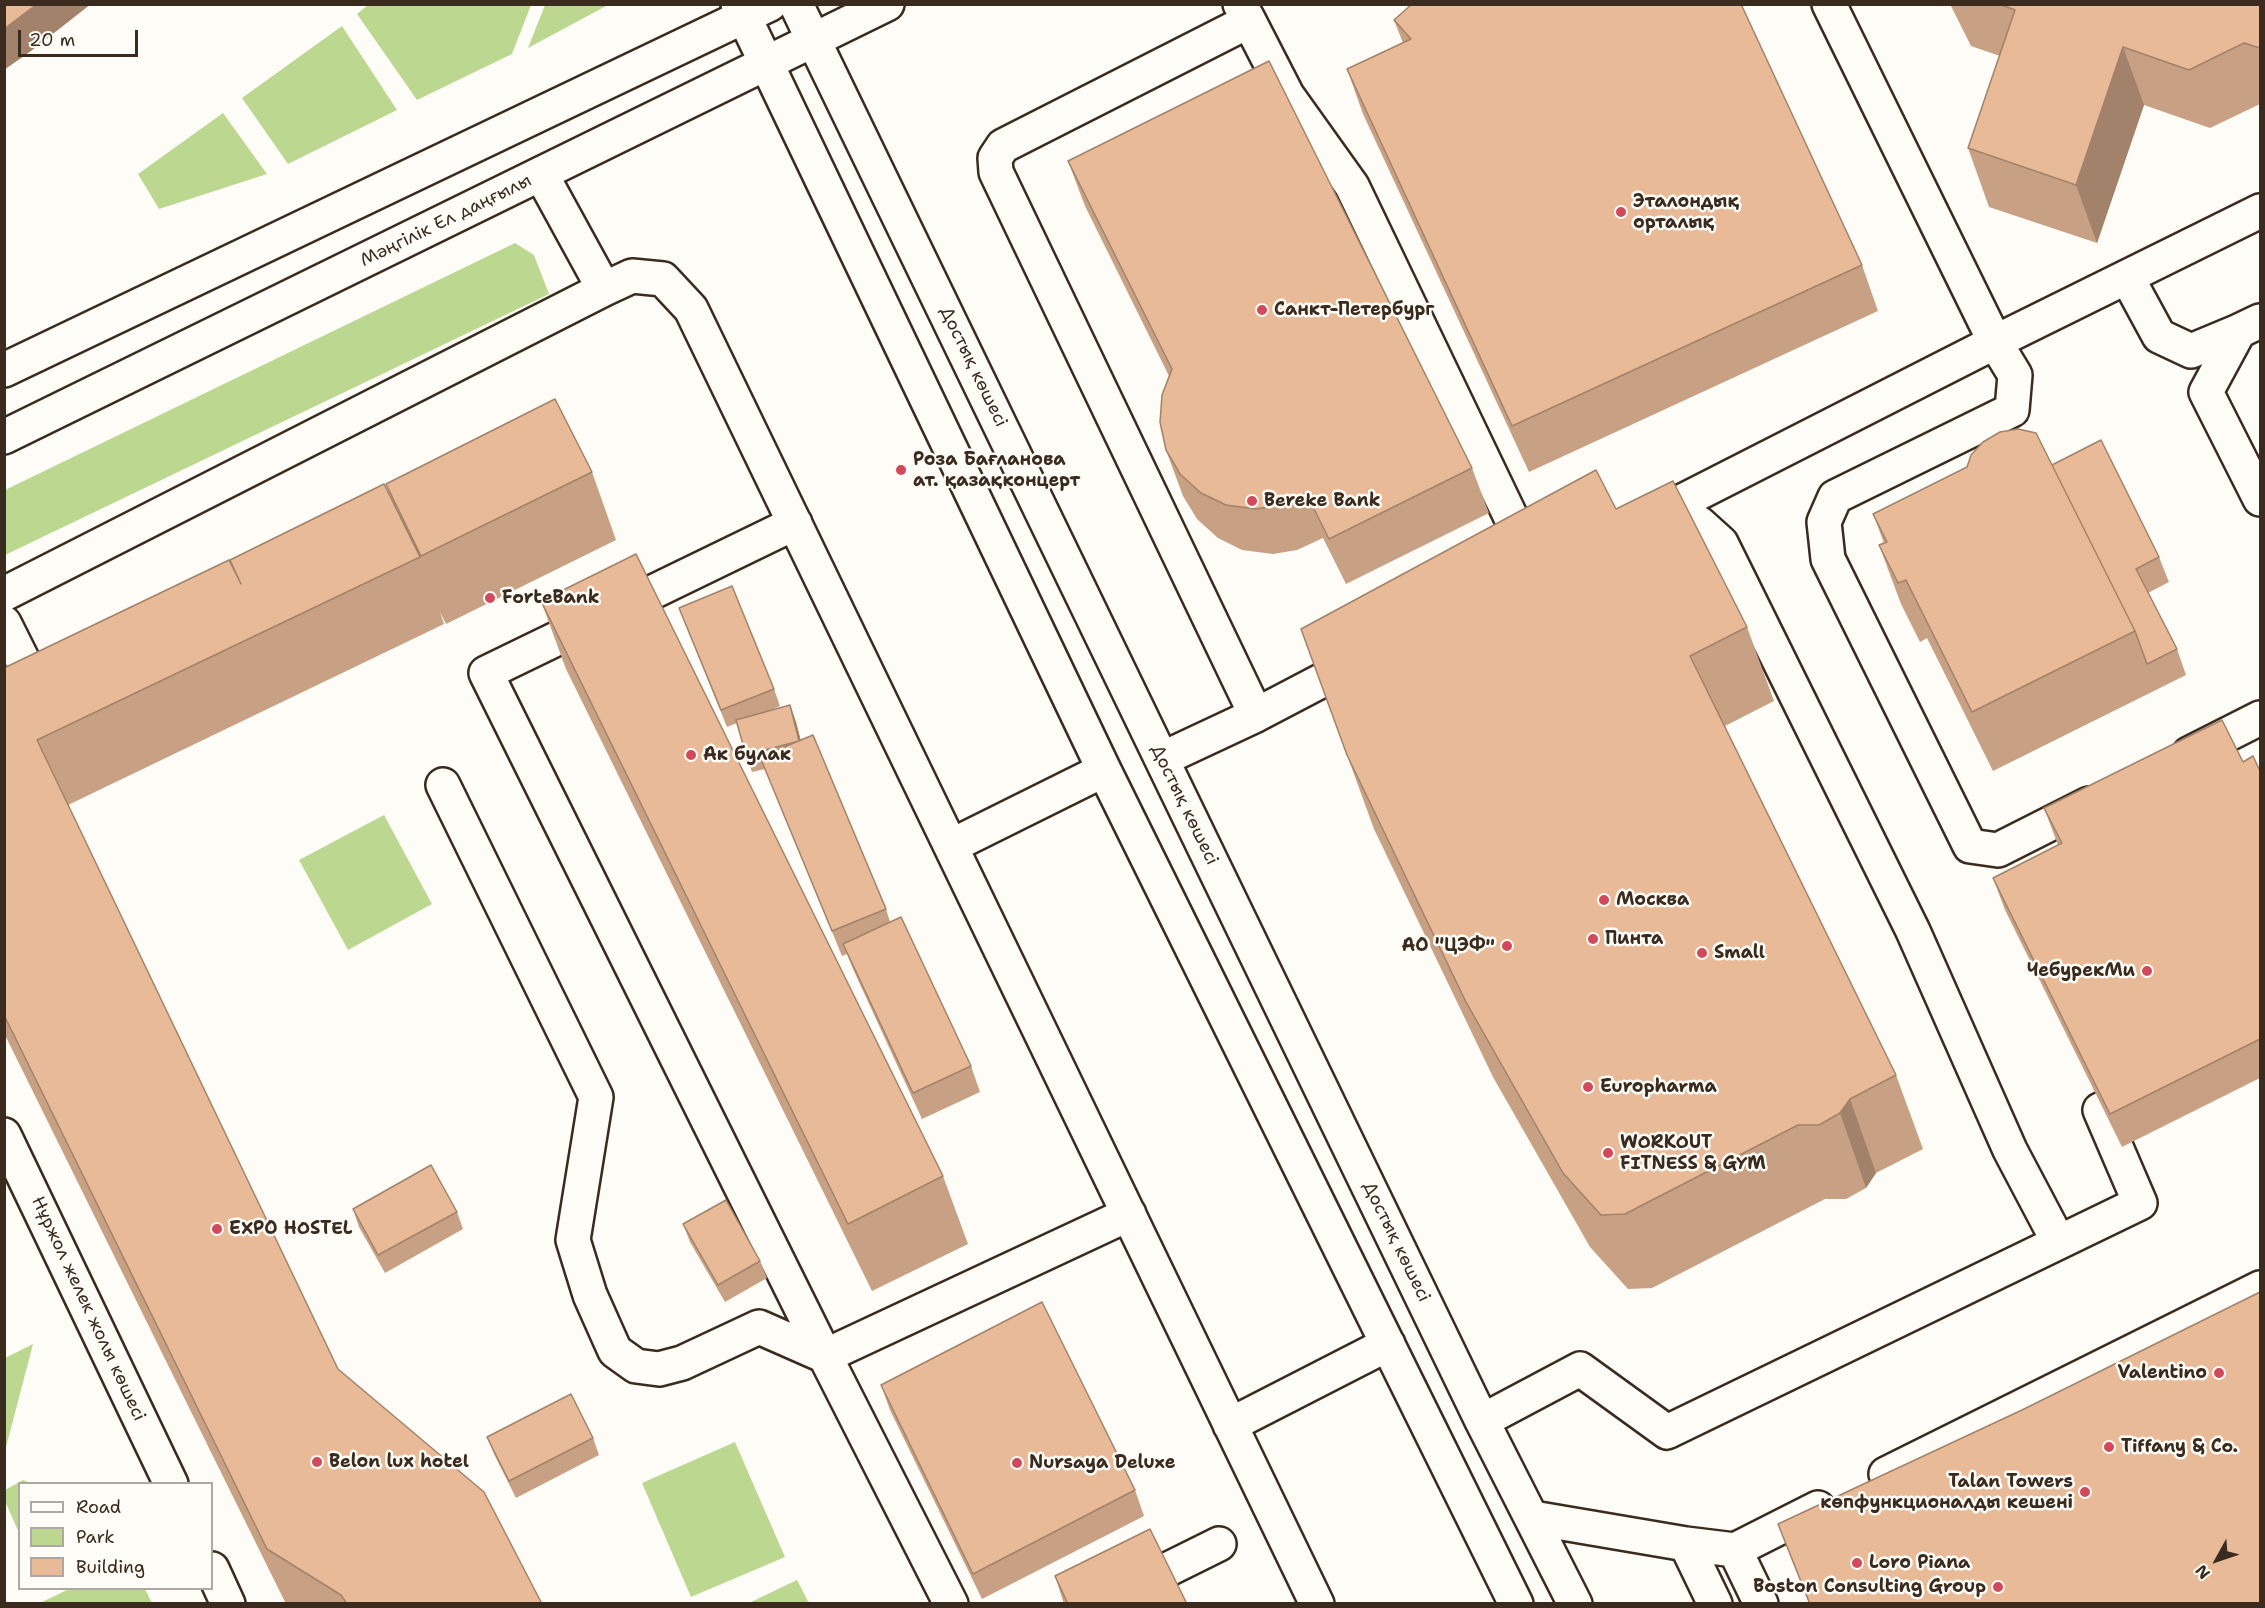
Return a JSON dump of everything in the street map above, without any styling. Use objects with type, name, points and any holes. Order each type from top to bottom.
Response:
[{"type":"street","name":"Достық көшесі","points":[[796,4],[1482,1420],[1575,1604]]},
{"type":"street","name":"Мәңгілік Ел даңғылы","points":[[4,437],[887,4]]},
{"type":"street","points":[[1829,4],[1995,342],[2015,375],[2012,410],[1835,497],[1824,522],[1828,559],[1970,846],[1998,850],[2113,792]]},
{"type":"street","points":[[4,370],[751,9],[766,64],[1104,770],[1516,1604]]},
{"type":"street","points":[[1256,715],[996,172],[995,158],[1003,146],[1244,13],[1287,95],[1352,186],[1534,567]]},
{"type":"street","points":[[541,174],[604,289]]},
{"type":"street","points":[[1630,524],[1673,506],[1995,342],[2260,211]]},
{"type":"street","points":[[4,594],[604,289],[632,276],[663,279],[692,309],[1317,1604]]},
{"type":"street","points":[[2127,277],[2160,336],[2191,351],[2250,326]]},
{"type":"street","points":[[2250,326],[2206,392],[2260,499]]},
{"type":"street","points":[[1673,506],[1700,524],[1721,543],[1913,932],[2010,1150],[2058,1241]]},
{"type":"street","points":[[795,523],[486,673],[825,1356],[951,1604]]},
{"type":"street","points":[[4,623],[54,724]]},
{"type":"street","points":[[1162,759],[1256,715],[1382,649]]},
{"type":"street","points":[[2165,766],[2260,718]]},
{"type":"street","points":[[951,846],[1104,770]]},
{"type":"street","points":[[442,785],[596,1096],[573,1240],[590,1295],[615,1351],[636,1366],[659,1369],[682,1363],[759,1327],[825,1356],[1129,1214]]},
{"type":"street","points":[[1482,1420],[1580,1369],[1667,1432],[2140,1203],[2100,1110],[2175,1075]]},
{"type":"street","name":"Нұржол желек жолы көшесі","points":[[4,1135],[170,1482]]},
{"type":"street","points":[[1533,1518],[1735,1550],[2260,1288]]},
{"type":"street","points":[[1230,1425],[1388,1344]]},
{"type":"street","points":[[1098,1604],[1219,1544]]},
{"type":"street","points":[[1686,1544],[1715,1604]]},
{"type":"street","points":[[1735,1550],[1761,1604]]},
{"type":"street","points":[[213,1571],[228,1604]]},
{"type":"green space","points":[[545,4],[608,5],[528,48]]},
{"type":"green space","points":[[368,5],[531,5],[512,54],[417,100],[357,14]]},
{"type":"green space","points":[[342,26],[397,110],[288,164],[242,98]]},
{"type":"green space","points":[[223,113],[267,174],[159,209],[138,174]]},
{"type":"green space","points":[[515,243],[534,255],[549,294],[5,555],[5,490]]},
{"type":"green space","points":[[384,815],[432,904],[348,950],[299,860]]},
{"type":"green space","points":[[33,1344],[5,1451],[5,1358]]},
{"type":"green space","points":[[735,1442],[785,1557],[691,1597],[642,1483]]},
{"type":"green space","points":[[18,1483],[18,1531],[5,1501],[5,1490]]},
{"type":"green space","points":[[797,1580],[809,1603],[749,1603]]},
{"type":"green space","points":[[67,1590],[146,1590],[152,1603],[40,1603]]},
{"type":"building","points":[[4,4],[37,4],[4,29]]},
{"type":"building","name":"Эталондық орталық","points":[[1412,4],[1741,4],[1862,265],[1512,426],[1347,69],[1411,39],[1394,20]]},
{"type":"building","points":[[1999,4],[2260,4],[2260,48],[2244,43],[2189,70],[2123,47],[2076,185],[1968,148],[2015,10]]},
{"type":"building","name":"Санкт-Петербург","points":[[1269,61],[1472,468],[1329,539],[1306,493],[1281,505],[1256,509],[1226,505],[1201,493],[1180,474],[1166,450],[1160,422],[1162,395],[1172,369],[1068,161]]},
{"type":"building","points":[[555,399],[592,472],[421,556],[386,484]]},
{"type":"building","points":[[2018,429],[2036,433],[2135,631],[1972,712],[1906,580],[1898,583],[1879,545],[1887,542],[1873,514],[1967,467],[1971,455],[1983,442],[2000,432]]},
{"type":"building","points":[[2101,440],[2159,557],[2136,569],[2177,649],[2147,664],[2135,631],[2052,465]]},
{"type":"building","name":"Москва","points":[[1596,470],[1616,509],[1673,481],[1747,627],[1690,656],[1896,1075],[1850,1099],[1840,1113],[1819,1125],[1798,1125],[1625,1214],[1601,1215],[1563,1173],[1466,1002],[1347,755],[1301,629]]},
{"type":"building","points":[[384,484],[420,557],[37,740],[338,1369],[484,1492],[542,1604],[347,1604],[341,1595],[267,1549],[4,1015],[4,668],[229,560],[241,584],[230,560]]},
{"type":"building","points":[[636,554],[943,1176],[848,1224],[541,601]]},
{"type":"building","points":[[732,586],[774,689],[721,710],[679,608]]},
{"type":"building","points":[[790,705],[799,741],[746,755],[736,720]]},
{"type":"building","points":[[2222,720],[2243,762],[2253,756],[2260,771],[2260,1039],[2110,1114],[1993,878],[2062,843],[2044,808]]},
{"type":"building","points":[[813,735],[886,909],[832,931],[760,757]]},
{"type":"building","points":[[901,917],[971,1066],[913,1093],[843,944]]},
{"type":"building","points":[[431,1165],[457,1212],[378,1255],[353,1209]]},
{"type":"building","points":[[726,1200],[760,1261],[718,1285],[683,1224]]},
{"type":"building","name":"Talan Towers көпфункционалды кешені","points":[[2260,1292],[2260,1604],[1810,1604],[1778,1524],[2022,1410]]},
{"type":"building","name":"Nursaya Deluxe","points":[[1042,1302],[1135,1490],[973,1574],[881,1385]]},
{"type":"building","points":[[571,1394],[593,1438],[509,1481],[487,1437]]},
{"type":"building","points":[[1150,1529],[1187,1604],[1068,1604],[1055,1576]]},
{"type":"place","name":"Эталондық орталық","points":[[1621,212]]},
{"type":"place","name":"Санкт-Петербург","points":[[1262,310]]},
{"type":"place","name":"Роза Бағланова ат. қазақконцерт","points":[[901,470]]},
{"type":"place","name":"Bereke Bank","points":[[1252,501]]},
{"type":"place","name":"ForteBank","points":[[490,598]]},
{"type":"place","name":"Ак булак","points":[[691,755]]},
{"type":"place","name":"Москва","points":[[1604,900]]},
{"type":"place","name":"Пинта","points":[[1593,939]]},
{"type":"place","name":"АО \"ЦЭФ\"","points":[[1507,946]]},
{"type":"place","name":"Small","points":[[1702,953]]},
{"type":"place","name":"ЧебурекМи","points":[[2147,971]]},
{"type":"place","name":"Europharma","points":[[1588,1087]]},
{"type":"place","name":"WORKOUT FITNESS & GYM","points":[[1608,1153]]},
{"type":"place","name":"EXPO HOSTEL","points":[[217,1229]]},
{"type":"place","name":"Valentino","points":[[2219,1373]]},
{"type":"place","name":"Tiffany & Co.","points":[[2109,1447]]},
{"type":"place","name":"Belon lux hotel","points":[[317,1462]]},
{"type":"place","name":"Nursaya Deluxe","points":[[1017,1463]]},
{"type":"place","name":"Talan Towers көпфункционалды кешені","points":[[2085,1492]]},
{"type":"place","name":"Loro Piana","points":[[1857,1563]]},
{"type":"place","name":"Boston Consulting Group","points":[[1998,1587]]}]
